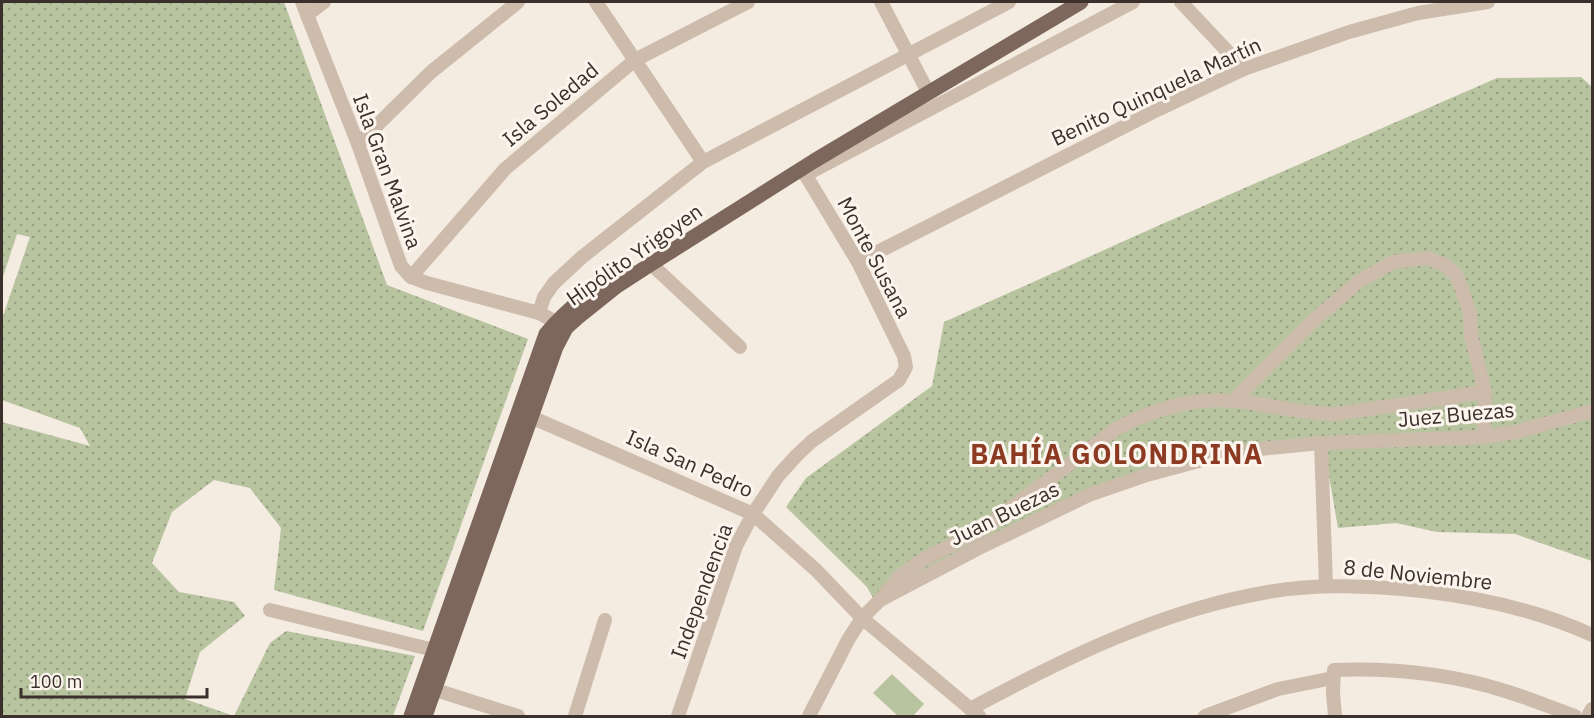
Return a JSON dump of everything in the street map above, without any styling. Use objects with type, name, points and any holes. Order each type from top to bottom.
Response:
[{"type":"main road","name":"Hipólito Yrigoyen","points":[[411,717],[428,688],[556,346],[566,328],[599,300],[651,264],[804,172],[926,88],[1065,2]]},
{"type":"main road","name":"Hipólito Yrigoyen","points":[[425,717],[434,651],[546,334],[556,322],[608,280],[750,189],[1081,2]]},
{"type":"street","points":[[304,8],[324,2]]},
{"type":"street","points":[[358,144],[431,72],[518,2]]},
{"type":"street","points":[[596,2],[703,162]]},
{"type":"street","name":"Isla Soledad","points":[[411,277],[505,169],[635,60],[748,2]]},
{"type":"street","points":[[881,2],[926,88]]},
{"type":"street","points":[[539,313],[549,290],[575,263],[703,162],[1009,2]]},
{"type":"street","points":[[804,172],[1133,2]]},
{"type":"street","points":[[1181,2],[1244,69]]},
{"type":"street","name":"Benito Quinquela Martín","points":[[858,262],[1151,113],[1244,69],[1349,32],[1418,12],[1488,2]]},
{"type":"street","name":"Isla Gran Malvina","points":[[304,8],[358,144],[400,266],[411,277],[539,313],[556,322]]},
{"type":"street","name":"Monte Susana","points":[[804,172],[858,262],[904,356],[906,367]]},
{"type":"street","points":[[1233,401],[1314,320],[1358,282],[1393,262],[1427,258],[1445,265],[1456,275],[1470,314],[1471,335],[1485,392],[1484,437]]},
{"type":"street","points":[[651,264],[740,347]]},
{"type":"street","name":"Independencia","points":[[678,717],[736,546],[753,514],[796,455],[812,441],[898,380],[906,367]]},
{"type":"street","points":[[880,600],[900,576],[913,566],[979,532],[1124,425],[1165,408],[1197,402],[1233,401],[1320,414],[1336,414],[1485,392]]},
{"type":"street","name":"Juez Buezas","points":[[1321,443],[1484,437],[1516,432],[1593,411]]},
{"type":"street","name":"Isla San Pedro","points":[[531,417],[753,514],[816,570],[862,618]]},
{"type":"street","points":[[1321,443],[1326,586]]},
{"type":"street","name":"Juan Buezas","points":[[809,717],[848,640],[862,618],[880,600],[979,548],[1099,492],[1147,475],[1206,459],[1260,449],[1321,443]]},
{"type":"street","name":"8 de Noviembre","points":[[975,713],[1093,647],[1153,622],[1212,603],[1270,591],[1326,586],[1400,589],[1454,595],[1511,605],[1564,622],[1593,635]]},
{"type":"street","points":[[270,610],[434,651]]},
{"type":"street","points":[[862,618],[975,713]]},
{"type":"street","points":[[575,717],[605,620]]},
{"type":"street","points":[[1335,717],[1334,670],[1358,669],[1437,675],[1503,690],[1575,717]]},
{"type":"street","points":[[1204,717],[1278,689],[1333,678]]},
{"type":"street","points":[[428,688],[518,717]]},
{"type":"street","points":[[1588,717],[1593,709]]},
{"type":"green space","points":[[2,2],[284,2],[387,285],[528,339],[423,631],[274,590],[281,528],[250,488],[214,480],[172,512],[152,563],[179,592],[234,602],[245,616],[200,652],[185,699],[234,716],[2,716],[2,422],[90,446],[80,428],[2,400],[2,319],[30,237],[17,234],[2,280]]},
{"type":"green space","points":[[1581,77],[1592,87],[1592,561],[1515,534],[1437,532],[1396,523],[1338,528],[1323,441],[1206,457],[1089,494],[878,607],[867,587],[786,507],[806,478],[932,386],[944,322],[1497,78]]},
{"type":"green space","points":[[286,631],[415,656],[393,716],[234,716],[270,643]]},
{"type":"green space","points":[[892,674],[924,704],[913,716],[898,716],[873,693]]},
{"type":"district","name":"BAHÍA GOLONDRINA","points":[[1117,453]]}]
